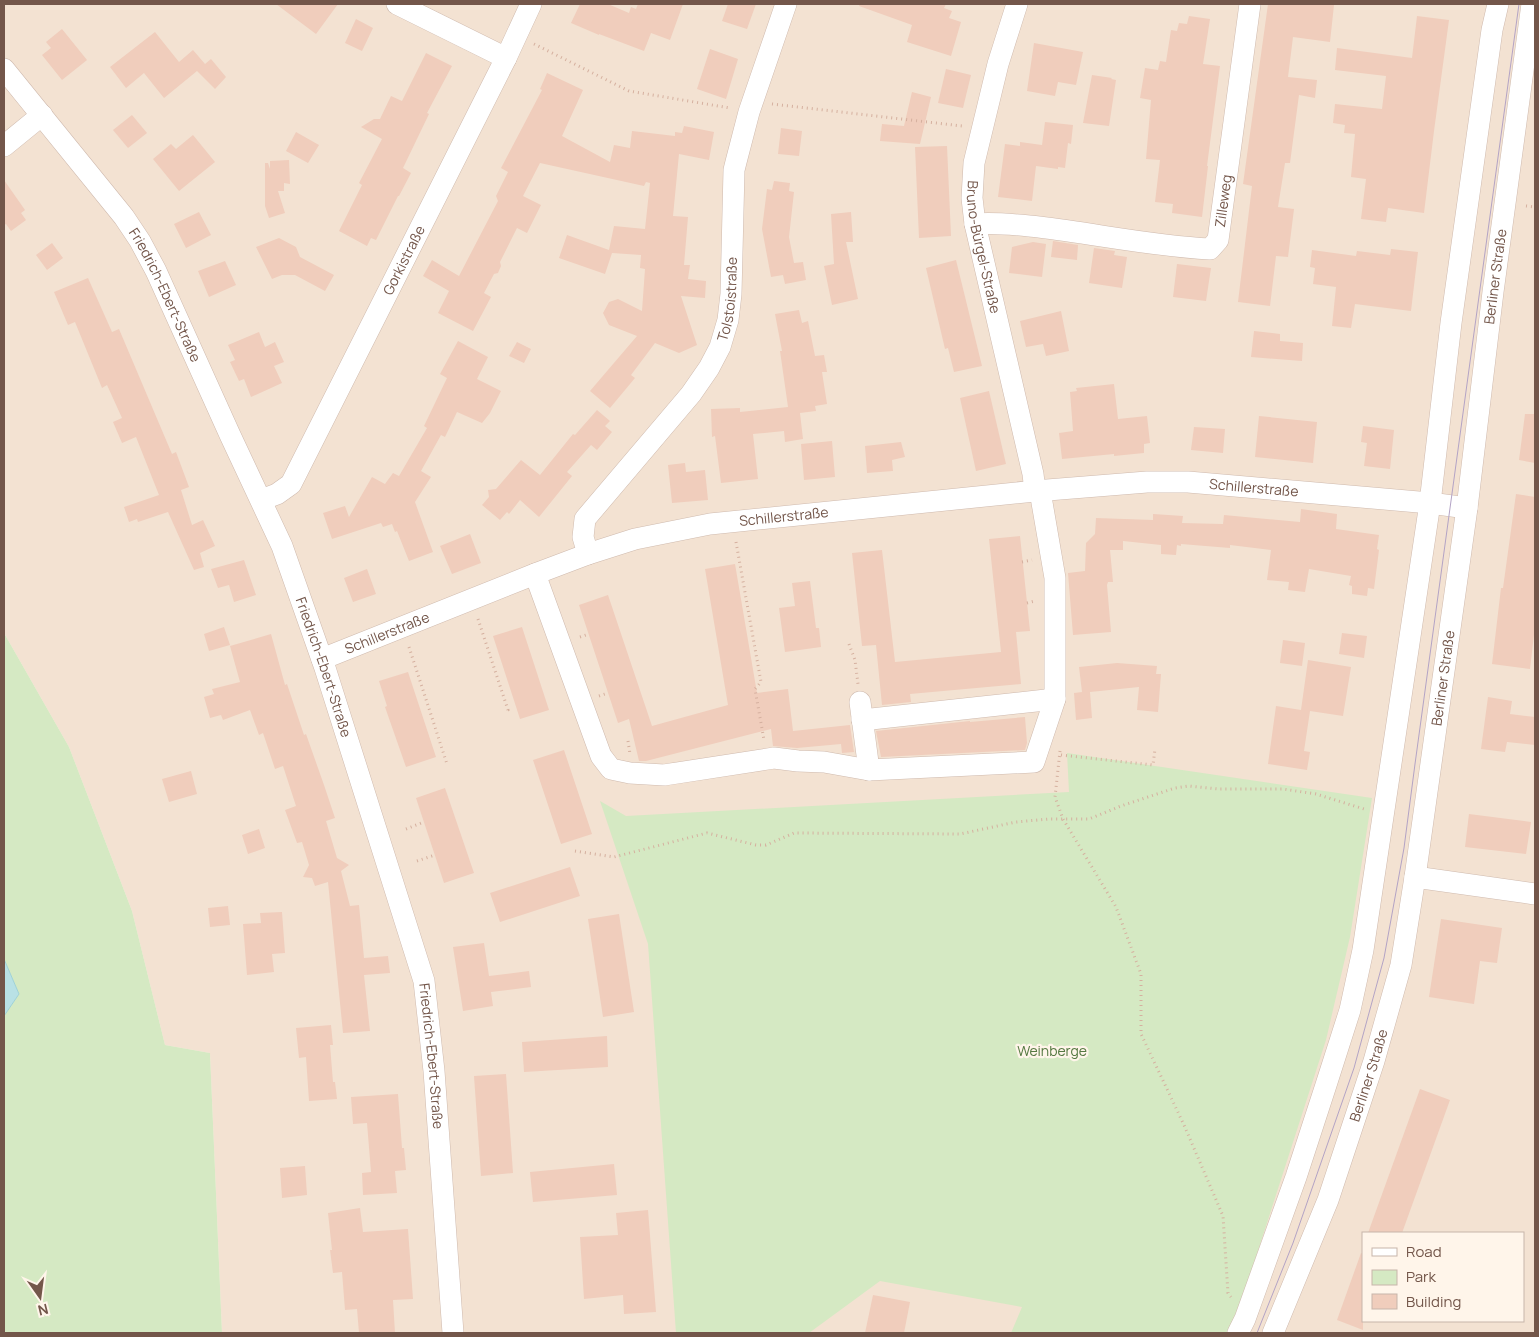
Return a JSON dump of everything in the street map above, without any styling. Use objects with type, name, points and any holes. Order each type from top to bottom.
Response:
[{"type":"street","points":[[398,4],[506,58]]},
{"type":"street","name":"Gorkistraße","points":[[261,500],[276,494],[291,484],[506,58],[531,4]]},
{"type":"street","name":"Tolstoistraße","points":[[588,554],[583,537],[585,518],[691,394],[710,368],[720,347],[728,320],[734,170],[750,107],[786,4]]},
{"type":"street","name":"Bruno-Bürgel-Straße","points":[[1017,4],[998,64],[974,163],[972,198],[975,224],[1037,491]]},
{"type":"street","name":"Zilleweg","points":[[975,224],[991,222],[1083,232],[1155,244],[1210,250],[1218,240],[1250,4]]},
{"type":"street","points":[[1242,1326],[1299,1168],[1350,1010],[1363,950],[1430,503],[1451,323],[1492,30],[1498,4]]},
{"type":"street","name":"Berliner Straße","points":[[1273,1333],[1328,1200],[1374,1061],[1401,965],[1416,877],[1532,4]]},
{"type":"street","name":"Friedrich-Ebert-Straße","points":[[4,69],[124,217],[140,241],[156,271],[282,546],[322,658],[424,980],[434,1071],[453,1333]]},
{"type":"street","points":[[4,146],[42,115]]},
{"type":"street","name":"Schillerstraße","points":[[322,658],[588,554],[635,539],[732,521],[1147,482],[1188,482],[1430,503],[1466,508]]},
{"type":"street","points":[[535,574],[601,756],[611,769],[630,773],[664,775],[774,758],[824,762],[869,770],[1034,762],[1055,699],[1055,578],[1037,491]]},
{"type":"street","points":[[869,770],[861,711],[1055,699]]},
{"type":"street","points":[[1416,877],[1535,894]]},
{"type":"path","points":[[517,36],[629,91],[750,107],[930,121],[983,129]]},
{"type":"path","points":[[1525,205],[1535,207]]},
{"type":"path","points":[[732,521],[761,682],[755,689],[767,759]]},
{"type":"path","points":[[470,600],[499,679],[508,710],[506,711]]},
{"type":"path","points":[[402,627],[447,764]]},
{"type":"path","points":[[582,636],[589,634]]},
{"type":"path","points":[[850,644],[856,670]]},
{"type":"path","points":[[602,695],[608,693]]},
{"type":"path","points":[[628,741],[631,757]]},
{"type":"path","points":[[1155,749],[1153,765],[1061,754],[1055,797],[1063,819],[1116,907],[1141,974],[1141,1034],[1223,1216],[1228,1293],[1242,1326]]},
{"type":"path","points":[[575,851],[614,857],[706,833],[766,845],[794,833],[960,834],[1016,822],[1049,819],[1089,819],[1166,791],[1189,786],[1219,789],[1283,789],[1316,794],[1383,814]]},
{"type":"path","points":[[406,829],[424,822]]},
{"type":"path","points":[[417,861],[435,855]]},
{"type":"shaded area","points":[[4,4],[1535,4],[1535,1333],[222,1333],[210,1053],[165,1045],[132,911],[69,747],[4,633]]},
{"type":"green space","points":[[4,633],[69,747],[132,911],[165,1045],[210,1053],[222,1333],[4,1333],[4,1016],[19,994],[4,959]]},
{"type":"green space","name":"Weinberge","points":[[1067,753],[1372,798],[1350,937],[1326,1040],[1236,1319],[1229,1333],[1011,1333],[1022,1307],[880,1281],[809,1333],[676,1333],[648,944],[600,801],[626,816],[1069,792]]},
{"type":"water","points":[[4,959],[19,994],[4,1016]]},
{"type":"building","points":[[276,4],[338,4],[316,34]]},
{"type":"building","points":[[580,4],[608,4],[629,13],[631,7],[636,9],[638,4],[683,4],[670,40],[651,33],[644,51],[571,23]]},
{"type":"building","points":[[728,4],[756,4],[747,29],[722,21]]},
{"type":"building","points":[[860,4],[946,4],[944,8],[952,11],[949,18],[961,22],[951,56],[907,42],[912,25],[859,6]]},
{"type":"building","points":[[1268,4],[1334,5],[1330,42],[1293,37],[1288,77],[1317,80],[1315,98],[1299,95],[1290,163],[1285,163],[1278,207],[1294,209],[1288,257],[1276,256],[1270,306],[1238,302],[1252,186],[1243,184]]},
{"type":"building","points":[[1189,16],[1210,19],[1203,64],[1220,66],[1202,217],[1172,213],[1173,204],[1155,202],[1160,160],[1146,159],[1151,100],[1140,98],[1145,68],[1158,70],[1160,61],[1166,62],[1171,30],[1177,31],[1179,23],[1187,24]]},
{"type":"building","points":[[1417,16],[1449,20],[1424,213],[1388,208],[1386,222],[1361,219],[1366,179],[1351,177],[1355,134],[1344,133],[1345,125],[1333,123],[1335,104],[1382,109],[1386,76],[1335,70],[1337,48],[1412,58]]},
{"type":"building","points":[[356,19],[373,28],[362,51],[345,43]]},
{"type":"building","points":[[62,29],[87,60],[62,80],[42,55],[51,48],[46,42]]},
{"type":"building","points":[[155,32],[179,62],[193,50],[205,64],[211,59],[226,77],[215,89],[197,71],[164,98],[144,73],[126,88],[110,67]]},
{"type":"building","points":[[1034,43],[1083,52],[1076,85],[1058,82],[1055,96],[1027,91]]},
{"type":"building","points":[[710,49],[738,59],[726,99],[697,89]]},
{"type":"building","points":[[426,53],[452,66],[427,113],[429,114],[403,168],[411,173],[376,240],[371,238],[367,246],[339,231],[362,185],[359,183],[382,139],[361,127],[374,119],[380,119],[391,96],[402,101]]},
{"type":"building","points":[[946,69],[971,75],[963,108],[938,103]]},
{"type":"building","points":[[547,73],[583,90],[562,136],[610,162],[614,145],[630,148],[632,131],[675,136],[675,132],[682,133],[684,126],[714,132],[709,160],[679,154],[673,216],[688,217],[684,265],[690,265],[688,279],[706,281],[705,298],[681,296],[697,345],[679,353],[655,343],[631,375],[635,378],[610,408],[590,391],[637,336],[609,325],[603,313],[609,302],[618,299],[642,311],[645,269],[640,268],[641,255],[612,253],[605,274],[559,258],[567,235],[609,250],[614,226],[645,229],[650,183],[646,182],[644,186],[540,163],[523,196],[541,205],[527,233],[517,228],[500,262],[501,266],[498,273],[494,274],[484,293],[491,297],[473,331],[438,313],[449,291],[423,276],[432,260],[459,276],[498,201],[496,196],[508,172],[501,168],[542,90],[540,89]]},
{"type":"building","points":[[1092,75],[1116,80],[1109,126],[1083,123]]},
{"type":"building","points":[[912,92],[931,97],[920,144],[880,141],[882,124],[904,126]]},
{"type":"building","points":[[132,115],[147,133],[128,148],[113,130]]},
{"type":"building","points":[[1045,122],[1073,125],[1071,144],[1068,143],[1065,168],[1036,166],[1032,201],[998,197],[1005,144],[1020,146],[1020,142],[1042,145]]},
{"type":"building","points":[[781,128],[802,131],[799,156],[778,154]]},
{"type":"building","points":[[296,132],[319,145],[308,163],[286,151]]},
{"type":"building","points":[[193,135],[215,162],[179,191],[153,159],[171,144],[176,149]]},
{"type":"building","points":[[947,146],[951,236],[919,238],[915,147]]},
{"type":"building","points":[[289,160],[290,184],[284,183],[284,191],[278,191],[285,213],[269,218],[265,206],[265,163],[268,163],[270,169],[270,161]]},
{"type":"building","points":[[4,180],[25,210],[21,213],[26,220],[11,231],[6,224],[4,225]]},
{"type":"building","points":[[774,181],[790,183],[789,191],[794,192],[789,237],[794,263],[803,262],[806,280],[785,284],[783,275],[771,277],[762,229],[767,189],[772,190]]},
{"type":"building","points":[[199,212],[211,235],[186,248],[174,224]]},
{"type":"building","points":[[851,212],[853,242],[846,242],[858,299],[832,305],[824,266],[834,264],[831,214]]},
{"type":"building","points":[[279,238],[296,247],[300,257],[334,275],[325,291],[295,275],[282,275],[272,279],[256,247]]},
{"type":"building","points":[[1053,241],[1078,245],[1077,260],[1051,257]]},
{"type":"building","points":[[1033,242],[1046,244],[1042,277],[1009,273],[1012,247]]},
{"type":"building","points":[[52,243],[63,258],[47,270],[36,255]]},
{"type":"building","points":[[1094,248],[1115,251],[1114,255],[1127,257],[1122,288],[1089,283]]},
{"type":"building","points":[[1391,249],[1418,252],[1411,311],[1355,304],[1351,328],[1332,326],[1336,287],[1313,284],[1315,268],[1310,267],[1312,250],[1356,256],[1357,251],[1390,255]]},
{"type":"building","points":[[956,260],[982,366],[954,372],[948,348],[945,349],[926,268]]},
{"type":"building","points":[[225,261],[236,285],[209,297],[198,271]]},
{"type":"building","points":[[1177,264],[1211,268],[1206,301],[1173,297]]},
{"type":"building","points":[[88,278],[112,332],[119,329],[172,454],[176,452],[189,487],[181,490],[192,525],[203,520],[215,546],[200,553],[204,567],[194,570],[168,512],[138,522],[137,519],[129,522],[124,507],[159,495],[136,437],[122,443],[113,422],[122,418],[107,385],[102,388],[75,322],[68,325],[54,292]]},
{"type":"building","points":[[799,310],[802,323],[808,321],[815,356],[824,355],[827,372],[822,372],[827,404],[815,406],[816,411],[800,413],[803,439],[785,442],[784,431],[753,434],[758,479],[721,483],[715,436],[712,437],[711,409],[740,408],[740,412],[788,407],[780,351],[782,351],[775,314]]},
{"type":"building","points":[[1061,311],[1069,351],[1046,356],[1043,344],[1026,347],[1020,321]]},
{"type":"building","points":[[1254,331],[1280,334],[1280,341],[1303,343],[1302,361],[1251,357]]},
{"type":"building","points":[[259,332],[265,347],[275,342],[284,362],[274,366],[282,383],[251,397],[244,379],[239,381],[230,362],[235,360],[228,345]]},
{"type":"building","points":[[458,341],[488,357],[477,379],[501,391],[490,413],[482,423],[457,412],[445,437],[441,435],[421,471],[431,477],[415,502],[433,552],[409,561],[397,531],[395,532],[392,524],[383,527],[381,523],[332,539],[323,513],[345,506],[349,517],[372,477],[385,484],[393,473],[399,476],[427,428],[424,426],[447,378],[440,374]]},
{"type":"building","points":[[517,342],[531,349],[524,363],[509,356]]},
{"type":"building","points":[[1114,384],[1118,419],[1147,416],[1150,443],[1144,444],[1144,453],[1062,459],[1059,433],[1073,431],[1070,392],[1077,391],[1076,388]]},
{"type":"building","points":[[989,391],[1006,464],[976,471],[960,398]]},
{"type":"building","points":[[597,410],[610,421],[605,426],[612,432],[597,450],[591,445],[567,472],[572,476],[539,517],[520,500],[509,514],[507,512],[500,520],[482,505],[489,497],[488,490],[496,489],[521,460],[540,475],[573,434],[575,435]]},
{"type":"building","points":[[1525,414],[1535,414],[1535,463],[1519,460]]},
{"type":"building","points":[[1259,416],[1317,422],[1313,463],[1255,457]]},
{"type":"building","points":[[1363,426],[1394,430],[1390,469],[1364,466],[1367,443],[1361,442]]},
{"type":"building","points":[[1194,427],[1225,429],[1223,453],[1191,450]]},
{"type":"building","points":[[832,441],[835,477],[804,480],[801,444]]},
{"type":"building","points":[[901,442],[905,457],[892,460],[893,471],[867,473],[865,446]]},
{"type":"building","points":[[685,463],[686,472],[705,470],[708,500],[672,503],[668,465]]},
{"type":"building","points":[[1516,494],[1535,497],[1535,626],[1530,669],[1492,664],[1501,588],[1503,588]]},
{"type":"building","points":[[1301,509],[1337,514],[1336,529],[1379,535],[1374,589],[1368,588],[1367,596],[1352,594],[1352,586],[1349,585],[1351,576],[1309,569],[1305,592],[1288,590],[1289,582],[1267,580],[1271,550],[1230,545],[1230,548],[1181,544],[1181,546],[1177,545],[1176,555],[1161,554],[1161,545],[1123,541],[1123,550],[1110,550],[1113,582],[1108,582],[1107,585],[1111,632],[1073,635],[1068,573],[1085,571],[1086,543],[1095,534],[1096,518],[1153,520],[1153,514],[1183,516],[1182,523],[1223,524],[1224,515],[1300,522]]},
{"type":"building","points":[[470,534],[481,563],[452,574],[440,546]]},
{"type":"building","points":[[1020,536],[1030,631],[1016,632],[1021,684],[910,694],[911,702],[882,705],[876,645],[862,646],[852,553],[882,550],[895,662],[1001,652],[989,539]]},
{"type":"building","points":[[244,560],[256,595],[234,602],[229,585],[218,588],[211,569]]},
{"type":"building","points":[[735,564],[757,693],[788,689],[793,731],[850,725],[854,752],[842,753],[841,744],[797,748],[773,746],[771,729],[646,761],[639,761],[629,719],[618,723],[579,605],[608,595],[652,726],[728,705],[705,569]]},
{"type":"building","points":[[367,569],[376,594],[353,602],[344,578]]},
{"type":"building","points":[[810,581],[816,628],[819,628],[821,647],[785,652],[779,608],[795,606],[792,583]]},
{"type":"building","points":[[224,627],[230,645],[209,651],[204,634]]},
{"type":"building","points":[[522,627],[549,710],[520,719],[493,636]]},
{"type":"building","points":[[1342,633],[1367,636],[1364,658],[1339,654]]},
{"type":"building","points":[[271,634],[285,685],[287,684],[304,735],[306,734],[335,818],[326,821],[337,858],[349,865],[341,871],[350,906],[359,905],[364,958],[388,956],[390,973],[364,975],[370,1031],[343,1033],[328,882],[315,886],[312,878],[303,877],[309,865],[302,842],[297,843],[285,810],[296,806],[283,766],[275,769],[263,733],[259,735],[250,710],[223,720],[221,715],[210,718],[204,697],[214,694],[212,689],[240,682],[230,646]]},
{"type":"building","points":[[1283,640],[1305,643],[1302,666],[1280,663]]},
{"type":"building","points":[[1308,660],[1351,667],[1343,716],[1310,711],[1304,751],[1310,752],[1307,770],[1268,764],[1276,706],[1301,710]]},
{"type":"building","points":[[1117,663],[1157,666],[1156,674],[1161,674],[1158,712],[1137,710],[1139,687],[1090,692],[1092,718],[1076,720],[1074,693],[1082,692],[1079,667]]},
{"type":"building","points":[[408,672],[436,757],[406,767],[385,707],[387,706],[379,681]]},
{"type":"building","points":[[1488,697],[1512,701],[1510,714],[1535,717],[1535,745],[1507,742],[1505,752],[1481,749]]},
{"type":"building","points":[[1025,717],[1027,743],[1025,750],[881,757],[876,731],[970,721]]},
{"type":"building","points":[[564,750],[592,834],[561,844],[533,760]]},
{"type":"building","points":[[191,771],[197,794],[169,802],[162,779]]},
{"type":"building","points":[[445,788],[474,873],[444,883],[416,798]]},
{"type":"building","points":[[1469,814],[1531,822],[1526,854],[1465,847]]},
{"type":"building","points":[[259,829],[265,848],[248,854],[242,835]]},
{"type":"building","points":[[570,867],[580,896],[500,922],[490,893]]},
{"type":"building","points":[[228,906],[230,925],[210,927],[208,908]]},
{"type":"building","points":[[282,912],[285,953],[272,954],[274,972],[247,975],[243,924],[261,923],[260,913]]},
{"type":"building","points":[[619,914],[634,1012],[603,1017],[588,919]]},
{"type":"building","points":[[1441,919],[1502,928],[1497,963],[1480,961],[1474,1004],[1429,997]]},
{"type":"building","points":[[484,943],[489,976],[529,971],[531,987],[491,992],[493,1006],[463,1011],[453,947]]},
{"type":"building","points":[[331,1025],[333,1045],[330,1045],[333,1082],[335,1082],[337,1099],[309,1101],[306,1057],[299,1058],[296,1028]]},
{"type":"building","points":[[607,1036],[608,1067],[524,1072],[522,1042]]},
{"type":"building","points":[[506,1074],[513,1173],[481,1176],[474,1076]]},
{"type":"building","points":[[1420,1089],[1450,1100],[1402,1232],[1368,1232]]},
{"type":"building","points":[[398,1094],[402,1148],[404,1148],[406,1170],[395,1171],[397,1193],[363,1195],[362,1173],[371,1172],[367,1123],[353,1124],[351,1097]]},
{"type":"building","points":[[614,1164],[617,1195],[533,1202],[530,1172]]},
{"type":"building","points":[[305,1166],[307,1195],[282,1198],[280,1168]]},
{"type":"building","points":[[360,1208],[363,1232],[408,1229],[413,1299],[393,1300],[395,1333],[359,1333],[357,1309],[345,1310],[342,1272],[333,1273],[328,1213]]},
{"type":"building","points":[[648,1210],[656,1312],[624,1314],[623,1295],[584,1299],[580,1237],[618,1235],[616,1213]]},
{"type":"building","points":[[1361,1253],[1363,1330],[1337,1320]]},
{"type":"building","points":[[873,1295],[910,1302],[904,1333],[865,1333]]},
{"type":"tram line","points":[[1257,1333],[1293,1243],[1354,1068],[1384,958],[1404,848],[1519,4]]}]
